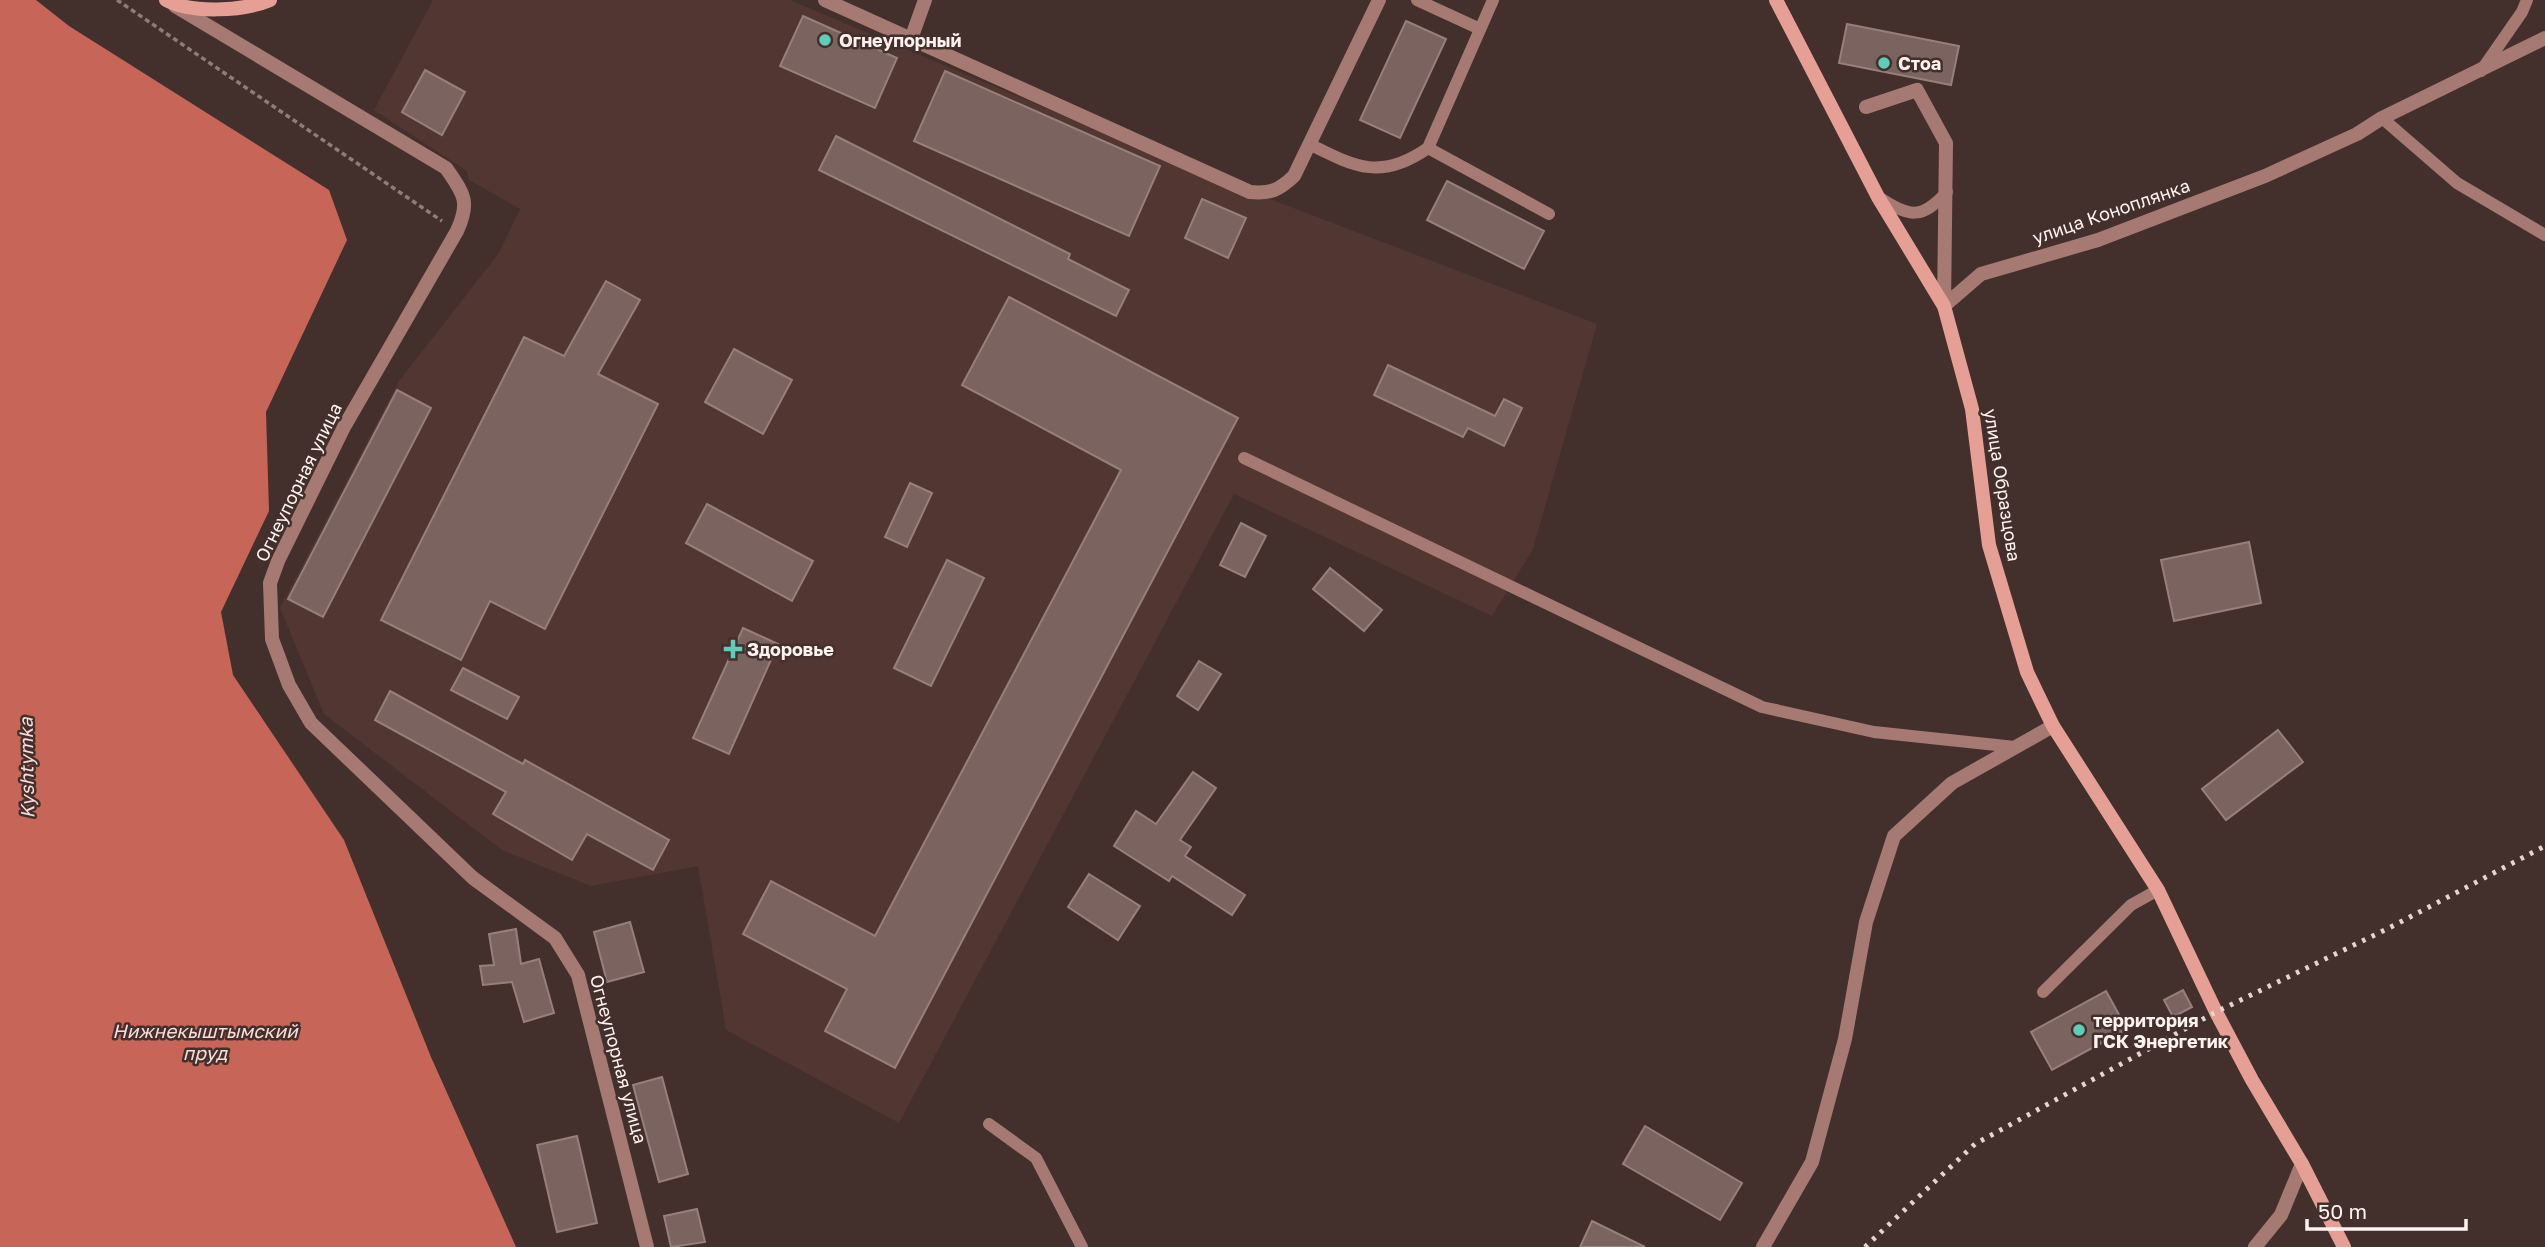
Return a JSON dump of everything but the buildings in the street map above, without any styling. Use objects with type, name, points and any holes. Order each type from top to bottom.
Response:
[{"type":"main road","points":[[168,1],[213,9],[254,6],[270,0]]},
{"type":"main road","name":"улица Образцова","points":[[1776,0],[1878,197],[1944,306],[1972,409],[1989,545],[2027,671],[2053,726],[2158,890],[2216,1012],[2302,1164],[2344,1247]]},
{"type":"street","points":[[825,0],[1250,192],[1268,194],[1294,176],[1379,0]]},
{"type":"street","points":[[911,39],[925,0]]},
{"type":"street","name":"Огнеупорная улица","points":[[168,1],[446,168],[463,192],[466,213],[344,427],[270,583],[272,639],[278,661],[311,723],[473,878],[555,938],[579,975],[647,1247]]},
{"type":"street","name":"улица Коноплянка","points":[[1944,306],[1981,274],[2098,240],[2265,176],[2357,134],[2382,118],[2545,38]]},
{"type":"street","points":[[1866,107],[1917,90],[1946,143],[1944,306]]},
{"type":"street","points":[[1763,1247],[1812,1162],[1845,1039],[1866,922],[1894,836],[1951,783],[2053,726]]},
{"type":"street","points":[[2255,1247],[2281,1215],[2302,1164]]},
{"type":"lane","points":[[1418,0],[1480,29]]},
{"type":"lane","points":[[1309,144],[1347,163],[1376,168],[1406,164],[1428,148],[1493,0]]},
{"type":"lane","points":[[2481,71],[2522,12],[2527,0]]},
{"type":"lane","points":[[2382,118],[2457,183],[2545,235]]},
{"type":"lane","points":[[1428,148],[1549,214]]},
{"type":"lane","points":[[1878,197],[1905,214],[1933,208],[1947,192]]},
{"type":"lane","points":[[1244,458],[1762,707],[1874,732],[2015,747]]},
{"type":"lane","points":[[2043,992],[2131,905],[2158,890]]},
{"type":"lane","points":[[989,1124],[1036,1158],[1082,1247]]},
{"type":"path","points":[[117,0],[457,231]]},
{"type":"shaded area","points":[[433,0],[790,0],[1173,162],[1597,324],[1533,549],[1492,616],[1234,494],[899,1123],[726,1030],[698,866],[591,886],[502,850],[324,714],[280,608],[399,381],[499,253],[520,209],[469,180],[467,171],[374,110]]},
{"type":"water","name":"Нижнекыштымский пруд","points":[[0,0],[36,0],[69,26],[329,190],[347,240],[266,412],[269,511],[221,612],[233,675],[344,840],[431,1057],[516,1247],[0,1247]]},
{"type":"railway","points":[[1865,1247],[1975,1144],[2216,1012],[2389,928],[2545,846]]},
{"type":"place","name":"Огнеупорный","points":[[825,40]]},
{"type":"place","name":"Стоа","points":[[1884,63]]},
{"type":"place","name":"Здоровье","points":[[733,649]]},
{"type":"place","name":"территория ГСК Энергетик","points":[[2079,1030]]},
{"type":"water label","name":"Kyshtymka","points":[[26,768]]}]
